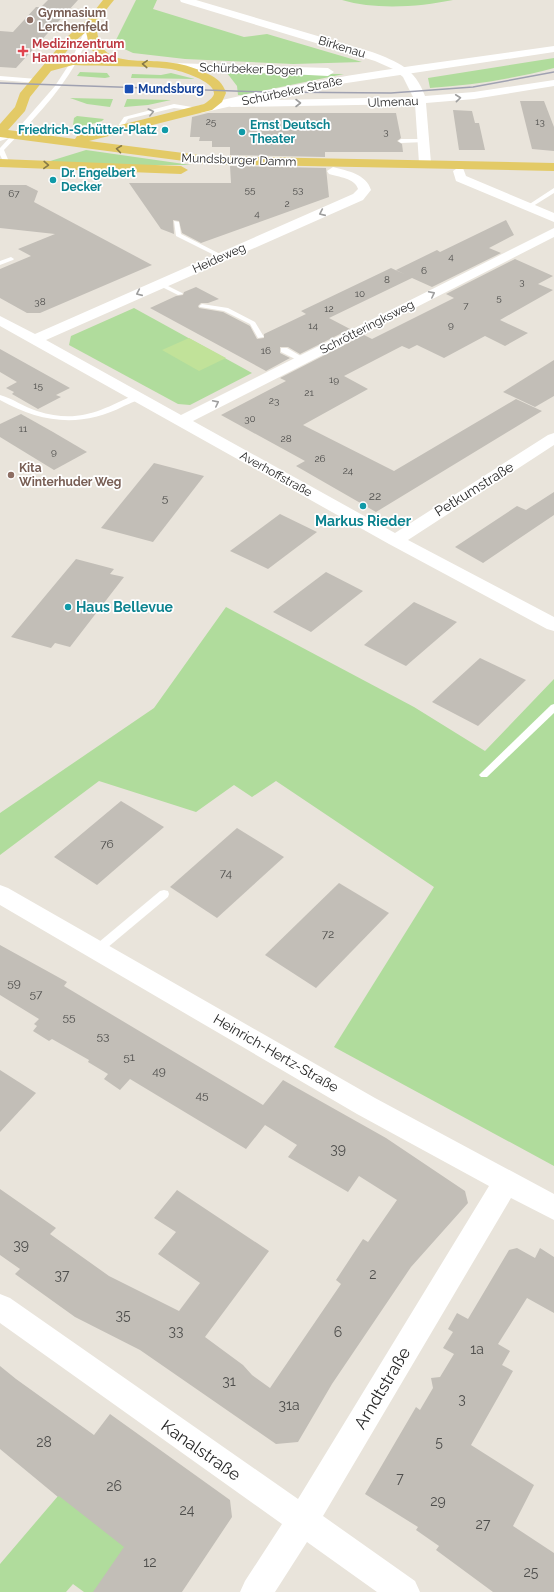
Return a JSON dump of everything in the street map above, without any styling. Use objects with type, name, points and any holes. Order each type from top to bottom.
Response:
[{"type":"main road","points":[[6,107],[24,96],[71,39],[92,21],[109,0]]},
{"type":"main road","name":"Schürbeker Bogen","points":[[92,21],[90,34],[95,47],[99,53],[118,63]]},
{"type":"main road","name":"Schürbeker Straße","points":[[2,162],[119,129],[201,109],[231,104],[284,90],[401,71],[554,49]]},
{"type":"main road","name":"Schürbeker Bogen","points":[[48,68],[73,62],[296,71],[401,71]]},
{"type":"main road","name":"Schürbeker Bogen","points":[[172,66],[197,73],[211,80],[218,86],[220,93],[216,102],[201,109]]},
{"type":"main road","points":[[0,132],[21,108],[24,96]]},
{"type":"main road","name":"Mundsburger Damm","points":[[0,132],[207,160],[425,163],[480,166],[554,167]]},
{"type":"main road","name":"Mundsburger Damm","points":[[2,162],[170,170],[459,171],[480,166]]},
{"type":"street","name":"Birkenau","points":[[185,0],[368,54],[388,62],[410,78],[420,101],[425,163]]},
{"type":"street","name":"Ulmenau","points":[[231,104],[393,103],[495,94],[554,83]]},
{"type":"street","name":"Heideweg","points":[[35,339],[358,197],[365,190],[364,185],[360,180],[333,171]]},
{"type":"street","points":[[459,171],[460,178],[554,218]]},
{"type":"street","name":"Schrötteringksweg","points":[[181,421],[554,232]]},
{"type":"street","name":"Averhoffstraße","points":[[0,320],[139,396],[395,540],[554,625]]},
{"type":"street","name":"Petkumstraße","points":[[395,540],[554,438]]},
{"type":"street","name":"Heinrich-Hertz-Straße","points":[[0,894],[366,1106],[554,1208]]},
{"type":"street","name":"Arndtstraße","points":[[256,1592],[302,1522],[506,1182]]},
{"type":"street","name":"Kanalstraße","points":[[0,1307],[302,1522],[404,1592]]},
{"type":"lane","points":[[2,162],[1,150],[32,117],[73,62],[92,21]]},
{"type":"lane","points":[[0,78],[37,81]]},
{"type":"lane","points":[[0,139],[16,134]]},
{"type":"lane","points":[[401,141],[423,141]]},
{"type":"lane","points":[[528,207],[554,190]]},
{"type":"lane","points":[[176,222],[178,235],[222,257]]},
{"type":"lane","points":[[0,263],[11,259]]},
{"type":"lane","points":[[160,284],[180,294]]},
{"type":"lane","points":[[202,306],[226,309],[253,323],[260,337]]},
{"type":"lane","points":[[284,350],[302,359]]},
{"type":"lane","points":[[0,397],[10,403],[49,417],[75,419],[97,415],[139,396]]},
{"type":"lane","points":[[484,775],[554,707]]},
{"type":"lane","points":[[97,950],[164,894]]},
{"type":"green space","points":[[136,0],[157,0],[153,9],[244,37],[267,34],[362,62],[293,64],[185,59],[133,53],[118,46],[115,42]]},
{"type":"green space","points":[[342,0],[453,0],[412,6],[383,6]]},
{"type":"green space","points":[[554,58],[554,68],[492,81],[430,88],[428,78]]},
{"type":"green space","points":[[80,72],[107,73],[110,77],[77,76]]},
{"type":"green space","points":[[171,73],[195,79],[131,78],[132,74],[161,75]]},
{"type":"green space","points":[[227,73],[344,74],[238,95],[237,86]]},
{"type":"green space","points":[[70,98],[113,99],[110,107],[87,104]]},
{"type":"green space","points":[[127,99],[171,100],[148,105],[124,107]]},
{"type":"green space","points":[[77,116],[104,119],[85,126],[73,125],[74,118]]},
{"type":"green space","points":[[86,150],[191,165],[121,165],[47,162]]},
{"type":"green space","points":[[134,308],[252,373],[190,405],[178,404],[69,345],[71,336]]},
{"type":"green space","points":[[189,338],[226,358],[199,371],[162,350]]},
{"type":"green space","points":[[226,607],[414,707],[485,751],[554,679],[554,1166],[334,1047],[434,887],[276,781],[252,797],[234,785],[196,812],[99,781],[0,855],[0,813],[154,708]]},
{"type":"green space","points":[[64,1489],[131,1537],[109,1592],[84,1592],[73,1584],[66,1592],[0,1592],[0,1564]]},
{"type":"building","points":[[48,0],[78,0],[16,68],[0,67],[0,31],[13,32],[36,7],[41,7]]},
{"type":"building","points":[[520,101],[544,101],[554,127],[554,151],[532,149]]},
{"type":"building","points":[[453,110],[472,111],[475,123],[479,123],[485,150],[459,150]]},
{"type":"building","points":[[208,113],[396,113],[401,138],[397,141],[402,144],[403,152],[325,152],[325,157],[230,155],[230,147],[212,147],[212,141],[199,141],[200,137],[190,137],[192,117]]},
{"type":"building","points":[[230,166],[326,168],[329,197],[201,243],[182,233],[179,221],[173,220],[174,234],[161,229],[129,183],[231,183]]},
{"type":"building","points":[[0,185],[26,185],[38,191],[34,202],[152,265],[40,313],[27,313],[0,298],[0,269],[31,256],[18,249],[55,234],[0,228]]},
{"type":"building","points":[[506,220],[514,235],[489,248],[501,253],[432,287],[412,278],[329,318],[350,329],[300,354],[288,347],[280,347],[280,353],[290,358],[266,371],[150,308],[176,296],[183,295],[184,292],[196,287],[219,299],[208,303],[201,303],[198,306],[199,308],[223,312],[250,326],[257,339],[264,338],[264,334],[306,314],[301,311],[391,268],[404,274],[396,270],[437,250],[440,252]]},
{"type":"building","points":[[515,259],[553,276],[538,284],[553,290],[500,320],[528,333],[505,346],[485,336],[444,358],[417,345],[409,349],[402,346],[344,376],[368,389],[303,425],[394,471],[516,399],[542,411],[376,512],[296,466],[305,461],[221,415],[286,381],[280,378],[364,335],[372,339],[454,298],[446,294]]},
{"type":"building","points":[[0,349],[70,388],[56,395],[61,397],[38,409],[12,394],[14,392],[6,388],[17,382],[0,372]]},
{"type":"building","points":[[554,360],[554,396],[535,407],[503,392]]},
{"type":"building","points":[[21,414],[87,452],[54,470],[0,437],[0,424]]},
{"type":"building","points":[[154,463],[204,476],[153,542],[101,528]]},
{"type":"building","points":[[554,492],[554,515],[483,563],[455,547],[517,506],[526,510]]},
{"type":"building","points":[[280,514],[317,532],[268,569],[230,551]]},
{"type":"building","name":"Haus Bellevue","points":[[76,559],[114,569],[110,574],[124,577],[70,647],[55,643],[51,648],[11,637]]},
{"type":"building","points":[[326,572],[363,591],[311,632],[273,612]]},
{"type":"building","points":[[414,602],[457,622],[406,666],[364,645]]},
{"type":"building","points":[[480,658],[526,680],[478,726],[432,702]]},
{"type":"building","points":[[121,801],[164,827],[97,885],[54,857]]},
{"type":"building","points":[[237,828],[284,857],[217,918],[170,887]]},
{"type":"building","points":[[339,883],[389,913],[316,988],[265,955]]},
{"type":"building","points":[[0,945],[67,982],[64,986],[263,1105],[283,1080],[386,1138],[465,1191],[468,1203],[411,1267],[332,1384],[298,1442],[276,1444],[140,1350],[75,1317],[15,1274],[20,1269],[0,1255],[0,1189],[56,1228],[50,1234],[109,1276],[179,1311],[200,1283],[158,1254],[176,1232],[154,1218],[177,1190],[269,1251],[205,1337],[243,1365],[252,1375],[270,1388],[341,1284],[336,1280],[363,1239],[368,1242],[397,1200],[359,1176],[348,1192],[288,1157],[297,1145],[265,1125],[246,1149],[130,1079],[120,1090],[104,1079],[108,1074],[88,1062],[89,1060],[52,1039],[49,1041],[33,1031],[37,1026],[34,1024],[39,1019],[0,995]]},
{"type":"building","points":[[0,1070],[36,1093],[0,1132]]},
{"type":"building","points":[[517,1248],[535,1258],[540,1248],[554,1257],[554,1313],[527,1298],[498,1344],[510,1351],[502,1365],[513,1371],[471,1445],[534,1485],[513,1526],[554,1553],[554,1592],[493,1592],[436,1550],[439,1546],[416,1530],[418,1527],[365,1494],[416,1407],[420,1410],[433,1388],[431,1378],[440,1377],[454,1354],[443,1348],[453,1332],[448,1329],[457,1313],[468,1319],[509,1250]]},
{"type":"building","points":[[0,1366],[94,1435],[110,1414],[230,1500],[232,1517],[182,1592],[93,1592],[124,1547],[59,1496],[58,1497],[0,1449]]},
{"type":"railway","points":[[0,83],[267,92],[391,93],[473,87],[554,72]]},
{"type":"place","name":"Gymnasium Lerchenfeld","points":[[30,20]]},
{"type":"place","name":"Medizinzentrum Hammoniabad","points":[[23,51]]},
{"type":"place","name":"Mundsburg","points":[[129,89]]},
{"type":"place","name":"Friedrich-Schütter-Platz","points":[[165,130]]},
{"type":"place","name":"Ernst Deutsch Theater","points":[[242,132]]},
{"type":"place","name":"Dr. Engelbert Decker","points":[[53,180]]},
{"type":"place","name":"Kita Winterhuder Weg","points":[[11,475]]},
{"type":"place","name":"Markus Rieder","points":[[363,506]]},
{"type":"place","name":"Haus Bellevue","points":[[68,607]]}]
